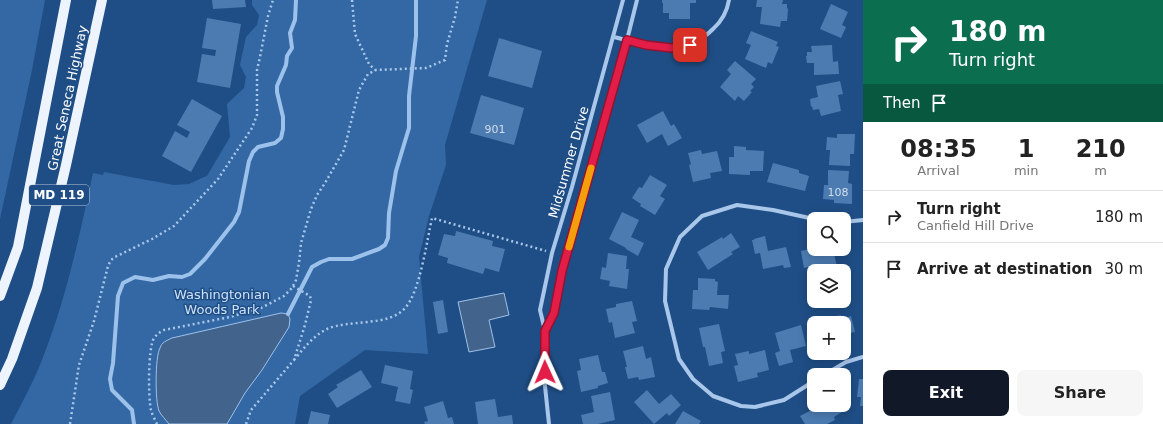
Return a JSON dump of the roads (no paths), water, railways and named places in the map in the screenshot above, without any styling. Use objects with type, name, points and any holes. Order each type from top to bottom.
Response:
[{"type":"main road","name":"Great Seneca Highway","points":[[0,296],[18,247],[66,0]]},
{"type":"main road","name":"Great Seneca Highway","points":[[0,385],[12,359],[37,288],[68,157],[102,0]]},
{"type":"street","name":"Midsummer Drive","points":[[549,424],[545,386],[545,331],[540,310],[552,253],[614,37],[623,0]]},
{"type":"street","name":"Midsummer Drive","points":[[545,331],[554,313],[562,271],[637,0]]},
{"type":"street","points":[[614,37],[646,45],[672,48],[690,45],[707,36],[719,23],[728,9],[729,0]]},
{"type":"street","points":[[807,218],[773,210],[737,205],[702,216],[680,237],[666,269],[665,301],[679,359],[693,379],[713,396],[741,406],[755,407],[784,400],[807,385]]},
{"type":"street","points":[[851,221],[863,220]]},
{"type":"street","points":[[836,368],[846,362],[863,357]]},
{"type":"waterway","points":[[134,424],[132,410],[112,390],[110,379],[113,363],[118,296],[123,283],[135,277],[153,280],[169,276],[182,277],[190,274],[205,259],[234,222],[239,212],[249,161],[253,152],[258,147],[275,143],[281,138],[283,117],[277,86],[286,65],[287,56],[292,48],[290,33],[295,20],[296,0]]},
{"type":"waterway","points":[[288,314],[312,267],[329,259],[352,259],[379,249],[385,245],[388,238],[389,213],[396,171],[409,128],[409,96],[416,36],[416,0]]},
{"type":"park label","name":"Washingtonian Woods Park","points":[[222,302]]}]
